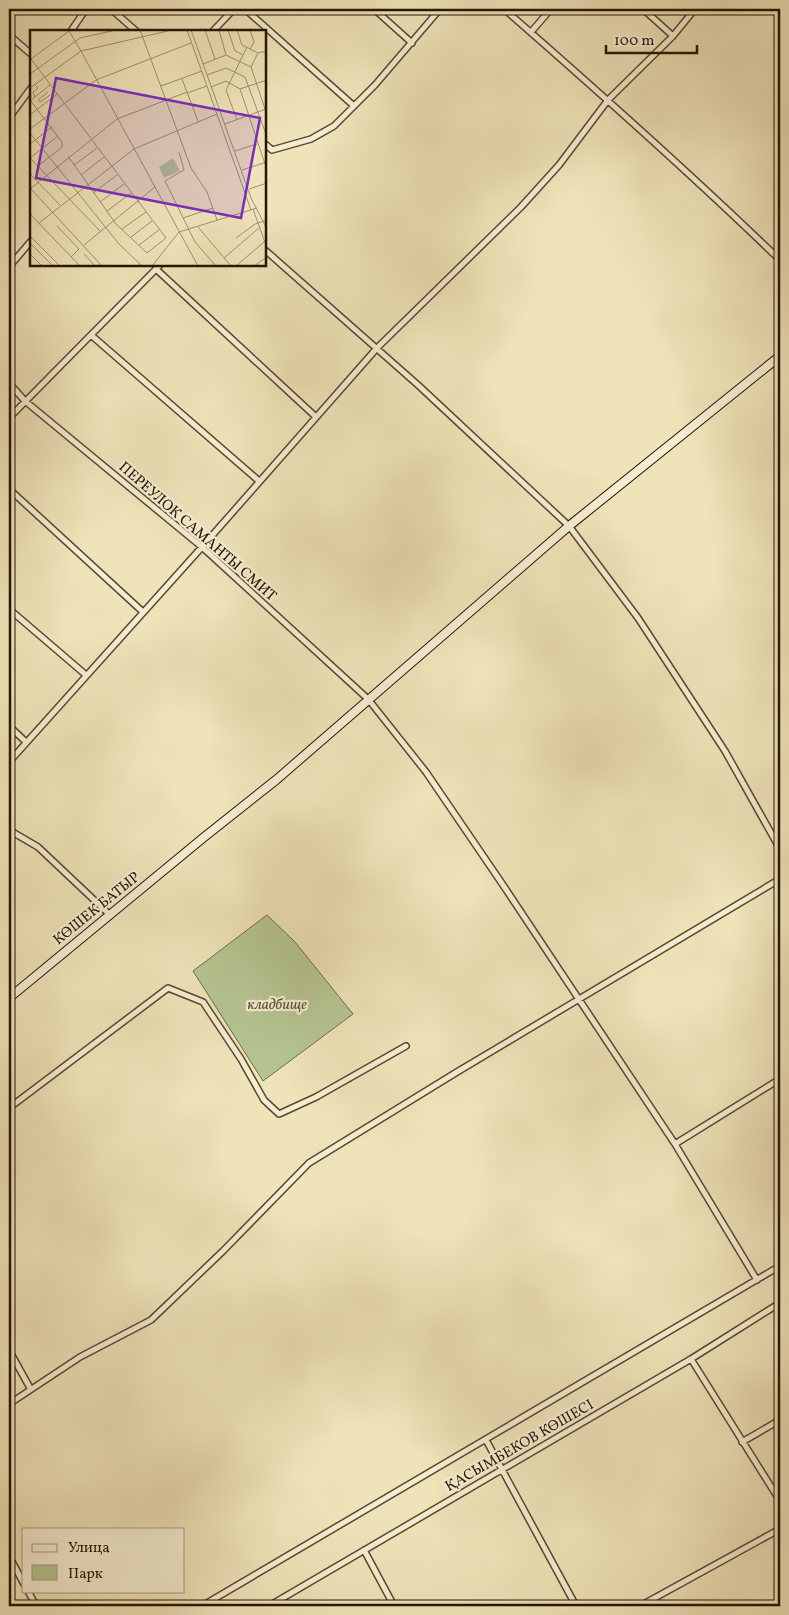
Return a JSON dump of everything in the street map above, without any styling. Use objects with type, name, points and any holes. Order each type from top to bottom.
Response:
[{"type":"street","points":[[72,30],[86,9]]},
{"type":"street","points":[[111,9],[135,30]]},
{"type":"street","points":[[214,30],[234,9]]},
{"type":"street","points":[[245,9],[354,106]]},
{"type":"street","points":[[374,9],[412,43]]},
{"type":"street","points":[[266,145],[272,150],[311,139],[334,126],[375,85],[440,9]]},
{"type":"street","points":[[504,9],[608,100],[780,260]]},
{"type":"street","points":[[531,32],[551,9]]},
{"type":"street","points":[[643,9],[673,36]]},
{"type":"street","points":[[9,762],[202,547],[376,348],[521,208],[559,165],[608,100],[673,36],[695,9]]},
{"type":"street","points":[[9,35],[30,53]]},
{"type":"street","points":[[9,118],[30,89]]},
{"type":"street","points":[[9,267],[30,242]]},
{"type":"street","points":[[266,251],[376,348],[569,526],[638,618],[725,751],[780,849]]},
{"type":"street","points":[[9,418],[158,267],[316,417]]},
{"type":"street","points":[[91,335],[259,481]]},
{"type":"street","name":"КӨШЕК БАТЫР","points":[[9,998],[276,780],[569,526],[780,356]]},
{"type":"street","name":"ПЕРЕУЛОК САМАНТЫ СМИТ","points":[[9,383],[25,400],[202,547],[368,699],[453,809],[675,1144],[757,1280]]},
{"type":"street","points":[[9,489],[143,612]]},
{"type":"street","points":[[9,609],[86,675]]},
{"type":"street","points":[[9,726],[26,742]]},
{"type":"street","points":[[9,830],[38,847],[110,915]]},
{"type":"street","points":[[9,1404],[30,1388],[80,1357],[151,1320],[309,1164],[780,878]]},
{"type":"street","points":[[9,1108],[168,988],[203,1002],[242,1059],[264,1100],[279,1114],[316,1097],[406,1046]]},
{"type":"street","points":[[675,1144],[780,1079]]},
{"type":"street","points":[[202,1606],[780,1266]]},
{"type":"street","name":"ҚАСЫМБЕКОВ КӨШЕСІ","points":[[270,1606],[691,1359],[780,1303]]},
{"type":"street","points":[[9,1350],[30,1388]]},
{"type":"street","points":[[691,1359],[780,1501]]},
{"type":"street","points":[[742,1442],[780,1420]]},
{"type":"street","points":[[486,1440],[576,1606]]},
{"type":"street","points":[[640,1606],[780,1529]]},
{"type":"street","points":[[364,1550],[394,1606]]},
{"type":"street","points":[[9,1556],[22,1580]]},
{"type":"street","points":[[29,1592],[36,1606]]},
{"type":"green space","name":"кладбище","points":[[267,915],[295,942],[353,1014],[263,1081],[193,971]]}]
